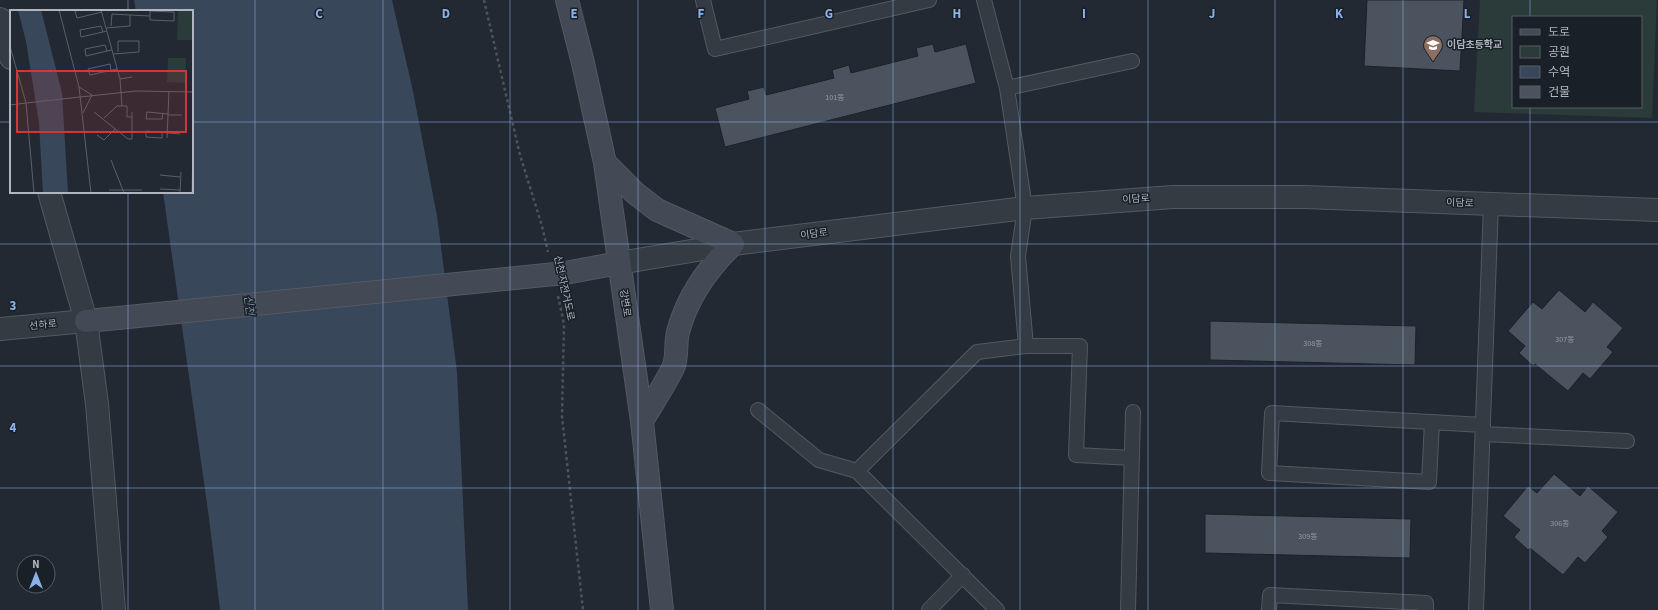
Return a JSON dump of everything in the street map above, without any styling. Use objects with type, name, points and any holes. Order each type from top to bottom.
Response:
[{"type":"main road","name":"강변로","points":[[567,0],[583,63],[605,163],[642,421],[662,610]]},
{"type":"main road","points":[[605,163],[635,193],[657,210],[733,244],[718,258],[693,294],[682,316],[676,338],[674,366],[642,421]]},
{"type":"main road","points":[[86,321],[565,273],[619,263]]},
{"type":"street","points":[[0,19],[10,54]]},
{"type":"street","points":[[49,193],[86,321],[97,404],[114,610]]},
{"type":"street","name":"이담로","points":[[619,263],[733,244],[1025,208],[1173,197],[1304,197],[1658,210]]},
{"type":"street","name":"선하로","points":[[0,330],[86,321]]},
{"type":"lane","points":[[703,0],[715,49],[926,0]]},
{"type":"lane","points":[[984,0],[1007,88],[1025,208],[1018,256],[1026,346]]},
{"type":"lane","points":[[1007,88],[1132,61]]},
{"type":"lane","points":[[1476,610],[1491,204]]},
{"type":"lane","points":[[857,471],[977,352],[1026,346],[1080,346],[1076,454],[1132,458]]},
{"type":"lane","points":[[758,410],[819,460],[857,471],[997,610]]},
{"type":"lane","points":[[1128,610],[1133,412]]},
{"type":"lane","points":[[1432,422],[1428,482],[1269,472],[1272,413],[1432,422],[1483,430],[1627,441]]},
{"type":"lane","points":[[929,610],[963,575]]},
{"type":"lane","points":[[1270,610],[1270,595],[1426,603],[1426,610]]},
{"type":"path","name":"신천 자전거도로","points":[[484,0],[520,155],[542,226],[549,256]]},
{"type":"path","name":"신천 자전거도로","points":[[557,294],[564,324],[562,416],[583,610]]},
{"type":"green space","points":[[1480,0],[1657,0],[1652,118],[1474,112]]},
{"type":"water","name":"신천","points":[[134,0],[392,0],[413,91],[437,216],[457,372],[468,610],[220,610],[209,518],[163,193],[193,193],[193,10],[136,10]]},
{"type":"building","points":[[1367,0],[1464,0],[1460,71],[1364,66]]},
{"type":"building","points":[[933,44],[935,52],[966,44],[976,83],[725,147],[715,108],[749,99],[747,91],[764,87],[766,95],[834,78],[832,70],[849,65],[851,73],[918,56],[916,48]]},
{"type":"building","points":[[1559,290],[1585,312],[1593,302],[1623,328],[1607,347],[1613,352],[1590,379],[1583,373],[1568,391],[1535,364],[1533,366],[1519,353],[1525,346],[1508,331],[1533,302],[1542,309]]},
{"type":"building","points":[[1210,321],[1416,326],[1415,365],[1210,360]]},
{"type":"building","points":[[1554,474],[1580,496],[1588,486],[1618,512],[1602,531],[1608,537],[1585,563],[1578,557],[1563,575],[1530,548],[1528,550],[1514,537],[1520,530],[1503,516],[1528,486],[1537,493]]},
{"type":"building","points":[[1205,514],[1411,519],[1410,558],[1205,553]]},
{"type":"place","name":"이담초등학교","points":[[1433,62]]}]
